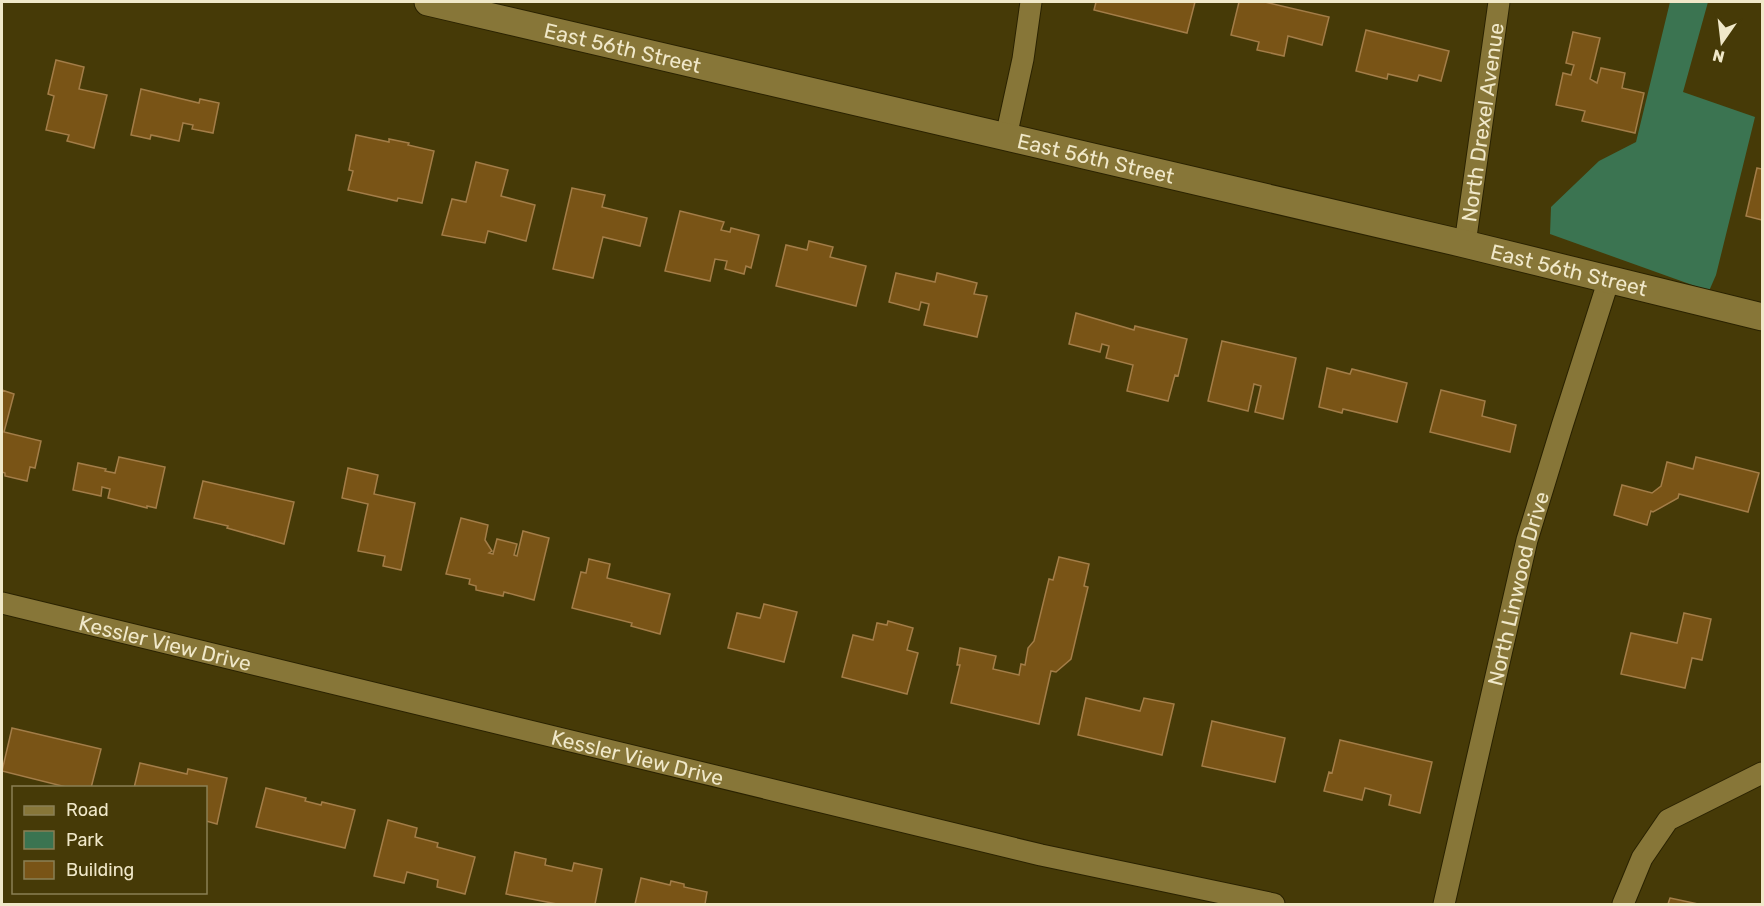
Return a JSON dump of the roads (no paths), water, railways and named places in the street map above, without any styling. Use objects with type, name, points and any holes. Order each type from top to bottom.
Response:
[{"type":"street","name":"East 56th Street","points":[[428,2],[1465,244],[1762,316]]},
{"type":"street","points":[[1006,137],[1023,59],[1031,2]]},
{"type":"street","name":"North Drexel Avenue","points":[[1465,244],[1499,2]]},
{"type":"street","name":"North Linwood Drive","points":[[1444,904],[1527,540],[1610,279]]},
{"type":"street","name":"Kessler View Drive","points":[[2,603],[1041,855],[1275,904]]},
{"type":"street","points":[[1623,904],[1642,858],[1668,820],[1762,773]]}]
